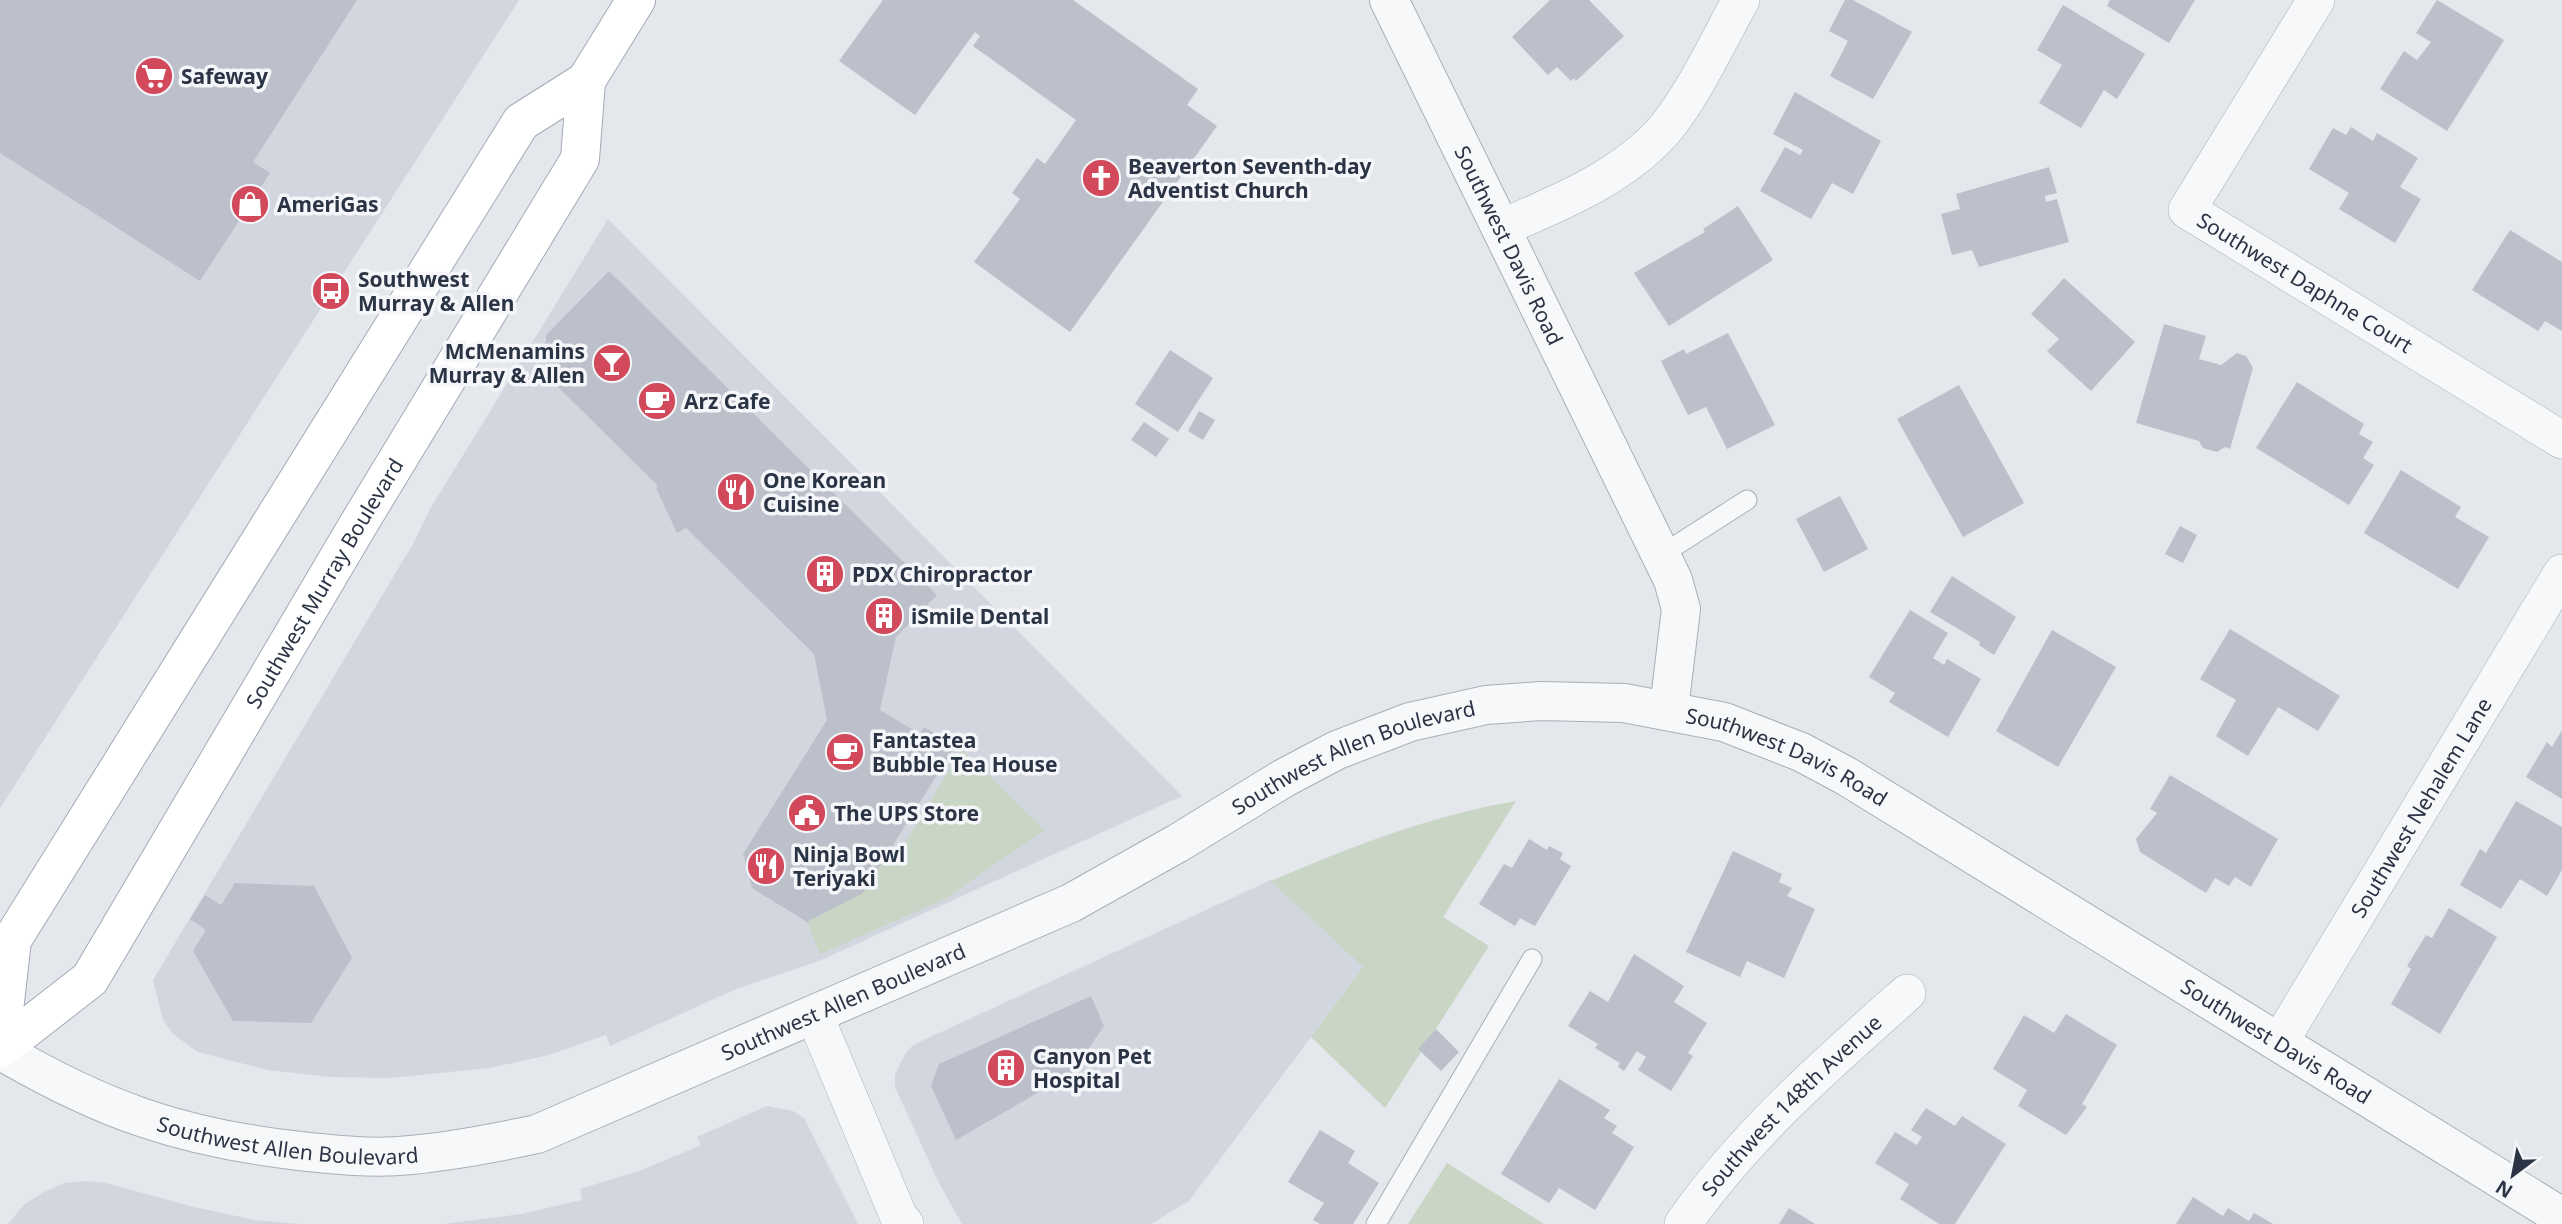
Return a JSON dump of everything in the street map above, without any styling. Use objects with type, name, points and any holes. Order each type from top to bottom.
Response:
[{"type":"main road","name":"Southwest Murray Boulevard","points":[[0,1048],[12,940],[521,122],[586,81],[636,0]]},
{"type":"main road","name":"Southwest Murray Boulevard","points":[[0,1048],[90,979],[345,546],[580,159],[586,81]]},
{"type":"street","name":"Southwest Davis Road","points":[[1389,0],[1673,580],[1681,609],[1669,709],[1761,735],[1846,776],[2562,1217]]},
{"type":"street","points":[[1501,228],[1547,208],[1620,168],[1644,150],[1666,128],[1741,0]]},
{"type":"street","name":"Southwest Daphne Court","points":[[2316,0],[2187,210],[2562,440]]},
{"type":"street","name":"Southwest Nehalem Lane","points":[[2279,1043],[2562,573]]},
{"type":"street","name":"Southwest Allen Boulevard","points":[[0,1048],[89,1099],[156,1124],[213,1139],[348,1156],[408,1156],[476,1147],[537,1134],[1071,903],[1178,843],[1295,772],[1337,750],[1410,722],[1486,705],[1541,701],[1624,703],[1669,709]]},
{"type":"street","name":"Southwest 148th Avenue","points":[[1684,1224],[1735,1159],[1841,1051],[1907,993]]},
{"type":"street","points":[[814,1014],[894,1221]]},
{"type":"lane","points":[[1661,555],[1747,500]]},
{"type":"lane","points":[[1376,1224],[1532,959]]},
{"type":"shaded area","points":[[0,0],[519,0],[0,808]]},
{"type":"shaded area","points":[[608,219],[1182,796],[819,961],[736,989],[610,1046],[606,1035],[549,1055],[489,1068],[390,1078],[330,1077],[268,1070],[198,1052],[173,1034],[163,1020],[153,980],[414,542],[430,509]]},
{"type":"shaded area","points":[[1271,880],[1363,967],[1189,1201],[1151,1224],[962,1224],[939,1183],[895,1087],[895,1075],[905,1054],[913,1045]]},
{"type":"shaded area","points":[[767,1106],[793,1111],[804,1118],[858,1224],[444,1224],[521,1214],[582,1200],[580,1189],[642,1170],[701,1145],[697,1137]]},
{"type":"shaded area","points":[[64,1183],[106,1183],[255,1220],[299,1224],[8,1224],[24,1205],[42,1193]]},
{"type":"green space","points":[[962,749],[1045,830],[943,900],[820,954],[807,922],[863,893],[891,848],[899,853]]},
{"type":"green space","points":[[1516,801],[1443,917],[1489,946],[1385,1108],[1311,1037],[1363,967],[1271,881],[1422,824]]},
{"type":"green space","points":[[1447,1163],[1544,1224],[1408,1224]]},
{"type":"building","name":"Safeway","points":[[0,0],[357,0],[253,162],[270,173],[200,281],[0,153]]},
{"type":"building","name":"Beaverton Seventh-day Adventist Church","points":[[883,0],[1073,0],[1198,89],[1187,105],[1217,126],[1070,332],[974,262],[1020,199],[1012,193],[1037,158],[1045,164],[1076,120],[973,46],[980,36],[975,32],[915,115],[839,61]]},
{"type":"building","points":[[1550,0],[1589,0],[1624,36],[1576,81],[1574,78],[1571,81],[1557,67],[1548,75],[1512,37]]},
{"type":"building","points":[[1845,0],[1853,0],[1912,32],[1873,99],[1830,76],[1848,41],[1829,31]]},
{"type":"building","points":[[2110,0],[2195,0],[2169,43],[2107,6]]},
{"type":"building","points":[[2437,0],[2504,40],[2447,131],[2380,89],[2404,51],[2417,60],[2431,42],[2416,33]]},
{"type":"building","points":[[2063,5],[2145,54],[2117,99],[2104,90],[2081,128],[2039,103],[2062,65],[2037,50]]},
{"type":"building","points":[[1795,92],[1881,141],[1853,194],[1832,183],[1811,219],[1760,191],[1785,147],[1800,155],[1803,150],[1773,134]]},
{"type":"building","points":[[2351,127],[2373,141],[2377,133],[2418,158],[2400,187],[2421,199],[2395,243],[2339,209],[2349,193],[2309,169],[2333,128],[2346,135]]},
{"type":"building","points":[[2049,167],[2057,193],[2045,196],[2046,202],[2057,199],[2069,242],[1979,267],[1972,250],[1952,255],[1941,214],[1960,209],[1956,194]]},
{"type":"building","points":[[1738,206],[1773,260],[1669,326],[1634,273],[1705,232],[1703,229]]},
{"type":"building","points":[[2510,230],[2562,262],[2562,331],[2545,321],[2538,331],[2472,290]]},
{"type":"building","points":[[609,271],[937,595],[896,637],[880,710],[920,734],[924,727],[955,746],[863,893],[807,922],[752,888],[743,854],[827,720],[814,654],[686,528],[677,533],[656,488],[658,486],[546,375],[546,335]]},
{"type":"building","points":[[2064,278],[2135,342],[2091,391],[2047,351],[2059,339],[2031,314]]},
{"type":"building","points":[[2164,324],[2206,336],[2199,359],[2221,365],[2237,353],[2246,356],[2253,368],[2230,449],[2225,447],[2217,452],[2203,448],[2199,441],[2136,423]]},
{"type":"building","points":[[1728,333],[1775,425],[1727,449],[1706,407],[1688,415],[1661,361],[1684,349],[1686,354]]},
{"type":"building","points":[[1170,350],[1213,378],[1178,432],[1135,404]]},
{"type":"building","points":[[2297,382],[2364,424],[2359,434],[2373,442],[2363,458],[2374,465],[2349,505],[2256,448]]},
{"type":"building","points":[[1959,385],[2024,503],[1963,537],[1897,419]]},
{"type":"building","points":[[1199,411],[1215,420],[1203,440],[1188,431]]},
{"type":"building","points":[[1144,422],[1169,439],[1156,457],[1131,440]]},
{"type":"building","points":[[2401,470],[2461,507],[2455,517],[2489,537],[2458,589],[2364,533]]},
{"type":"building","points":[[1840,496],[1868,549],[1824,572],[1796,519]]},
{"type":"building","points":[[2180,526],[2197,535],[2183,563],[2165,554]]},
{"type":"building","points":[[1952,576],[2016,617],[1994,655],[1979,645],[1980,642],[1930,612]]},
{"type":"building","points":[[1910,610],[1948,633],[1933,658],[1944,665],[1947,659],[1981,679],[1948,737],[1889,702],[1895,693],[1869,677]]},
{"type":"building","points":[[2230,629],[2340,696],[2318,731],[2278,707],[2248,756],[2216,736],[2236,700],[2200,679]]},
{"type":"building","points":[[2052,630],[2116,667],[2058,767],[1996,731]]},
{"type":"building","points":[[2562,730],[2562,799],[2526,777],[2547,742],[2552,747]]},
{"type":"building","points":[[2170,775],[2278,839],[2251,887],[2235,877],[2229,886],[2215,878],[2206,893],[2140,852],[2136,839],[2157,813],[2150,809]]},
{"type":"building","points":[[2516,801],[2562,827],[2562,870],[2547,896],[2520,879],[2501,909],[2460,885],[2480,849],[2486,853]]},
{"type":"building","points":[[1529,839],[1547,850],[1549,846],[1563,853],[1560,859],[1571,866],[1535,926],[1520,918],[1515,926],[1479,904],[1504,864],[1512,868]]},
{"type":"building","points":[[1733,851],[1782,874],[1779,882],[1792,888],[1787,896],[1815,909],[1784,978],[1747,961],[1740,977],[1686,952]]},
{"type":"building","points":[[235,883],[314,886],[352,958],[311,1023],[233,1021],[193,951],[206,930],[190,919],[205,895],[221,905]]},
{"type":"building","points":[[2449,908],[2497,937],[2440,1034],[2391,1004],[2411,969],[2407,966],[2426,935],[2432,938]]},
{"type":"building","points":[[1634,954],[1684,986],[1674,1002],[1707,1023],[1688,1053],[1693,1056],[1671,1091],[1638,1070],[1646,1057],[1637,1051],[1624,1071],[1618,1067],[1620,1063],[1595,1048],[1598,1044],[1568,1026],[1590,991],[1608,1002]]},
{"type":"building","name":"Canyon Pet Hospital","points":[[1091,996],[1104,1026],[1072,1073],[956,1140],[931,1086],[939,1064]]},
{"type":"building","points":[[2066,1014],[2117,1045],[2082,1104],[2087,1107],[2066,1135],[2018,1106],[2027,1090],[1993,1069],[2024,1015],[2054,1033]]},
{"type":"building","points":[[1436,1029],[1459,1052],[1441,1071],[1418,1049]]},
{"type":"building","points":[[1559,1079],[1610,1110],[1604,1118],[1617,1126],[1612,1133],[1634,1147],[1595,1210],[1559,1188],[1549,1203],[1501,1174]]},
{"type":"building","points":[[1926,1108],[1955,1126],[1962,1116],[2006,1144],[1955,1224],[1939,1224],[1900,1199],[1909,1184],[1875,1163],[1895,1132],[1917,1145],[1922,1137],[1911,1130]]},
{"type":"building","points":[[1320,1130],[1355,1151],[1348,1163],[1379,1183],[1353,1224],[1320,1224],[1313,1220],[1324,1203],[1288,1182]]},
{"type":"building","points":[[2193,1197],[2223,1216],[2228,1208],[2249,1221],[2254,1213],[2273,1224],[2176,1224]]},
{"type":"building","points":[[1789,1208],[1815,1224],[1779,1224]]},
{"type":"place","name":"Safeway","points":[[154,76]]},
{"type":"place","name":"Beaverton Seventh-day Adventist Church","points":[[1101,178]]},
{"type":"place","name":"AmeriGas","points":[[250,204]]},
{"type":"place","name":"Southwest Murray & Allen","points":[[331,291]]},
{"type":"place","name":"McMenamins Murray & Allen","points":[[612,363]]},
{"type":"place","name":"Arz Cafe","points":[[657,401]]},
{"type":"place","name":"One Korean Cuisine","points":[[736,492]]},
{"type":"place","name":"PDX Chiropractor","points":[[825,574]]},
{"type":"place","name":"iSmile Dental","points":[[884,616]]},
{"type":"place","name":"Fantastea Bubble Tea House","points":[[845,752]]},
{"type":"place","name":"The UPS Store","points":[[807,813]]},
{"type":"place","name":"Ninja Bowl Teriyaki","points":[[766,866]]},
{"type":"place","name":"Canyon Pet Hospital","points":[[1006,1068]]}]
